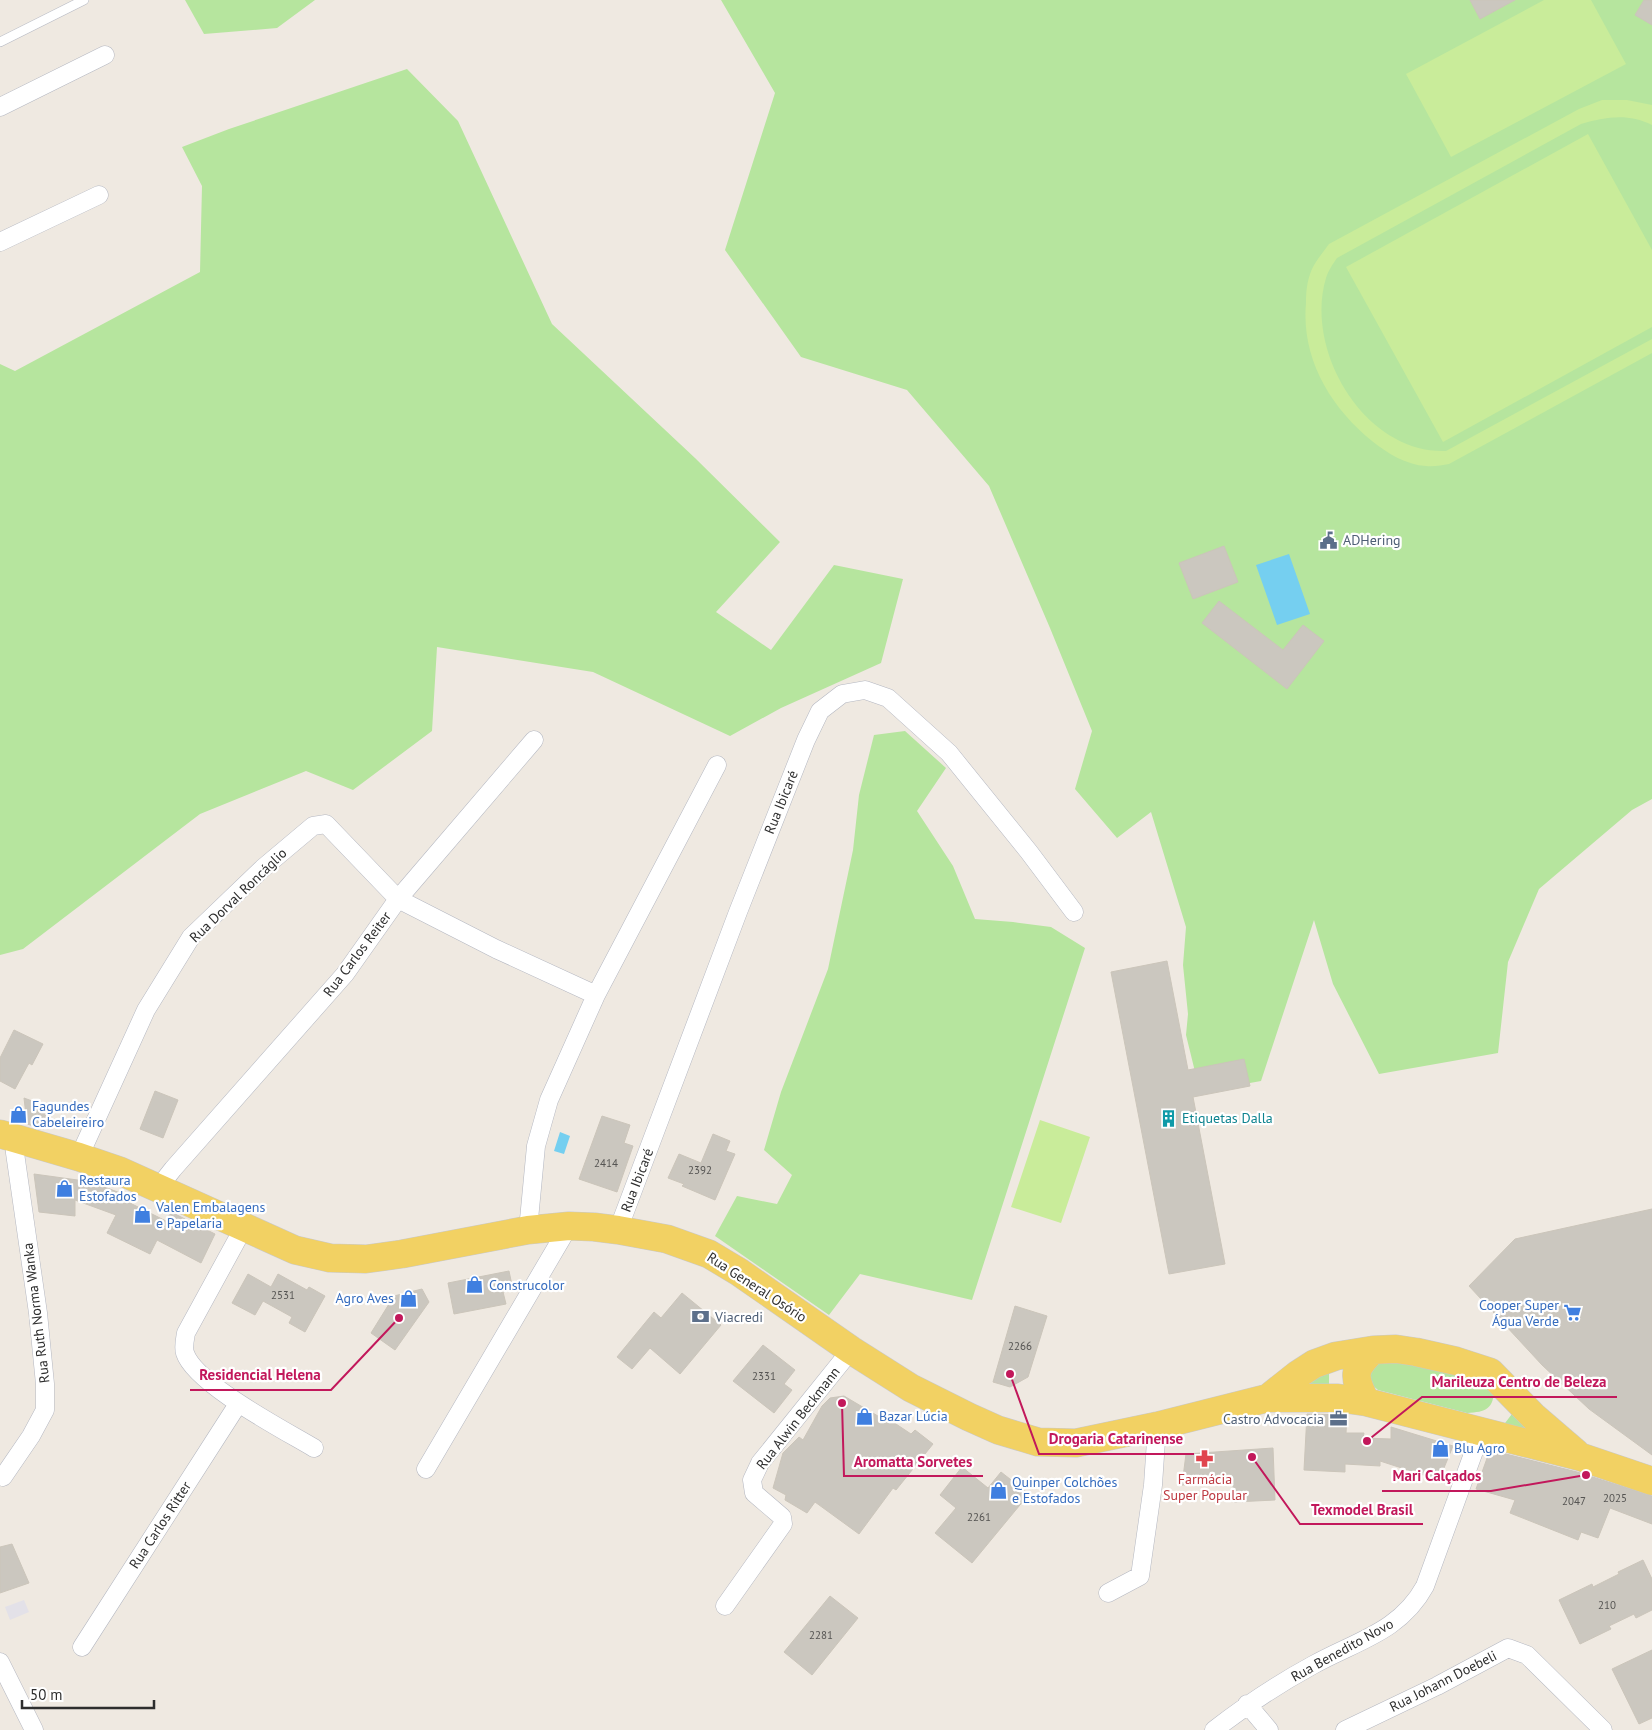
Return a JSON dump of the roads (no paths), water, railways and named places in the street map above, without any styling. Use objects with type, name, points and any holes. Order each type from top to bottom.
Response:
[{"type":"main road","name":"Rua General Osório","points":[[7,1136],[120,1171],[295,1250],[330,1258],[366,1259],[528,1230],[569,1226],[618,1230],[667,1240],[709,1254],[851,1350],[911,1388],[968,1417],[998,1430],[1030,1440],[1054,1444],[1076,1444],[1268,1398],[1338,1398],[1366,1402],[1481,1432]]},
{"type":"main road","name":"Rua General Osório","points":[[1268,1398],[1314,1364],[1336,1356],[1373,1350],[1396,1349],[1456,1361],[1490,1372],[1510,1394]]},
{"type":"main road","points":[[1366,1402],[1359,1388],[1357,1369],[1361,1360],[1373,1350]]},
{"type":"main road","points":[[1481,1432],[1496,1421],[1503,1412],[1510,1394],[1581,1457]]},
{"type":"main road","points":[[1481,1432],[1646,1473]]},
{"type":"street","points":[[0,107],[105,55]]},
{"type":"street","points":[[0,242],[99,195]]},
{"type":"street","name":"Rua Ibicaré","points":[[618,1230],[738,912],[806,740],[820,712],[842,694],[865,690],[888,698],[949,754],[1074,912]]},
{"type":"street","name":"Rua Carlos Reiter","points":[[158,1188],[345,974],[398,899],[534,740]]},
{"type":"street","points":[[528,1230],[536,1146],[548,1100],[596,995],[718,765]]},
{"type":"street","name":"Rua Dorval Roncáglio","points":[[79,1157],[146,1010],[191,937],[263,868],[313,826],[326,824],[398,899]]},
{"type":"street","points":[[398,899],[496,949],[596,995]]},
{"type":"street","name":"Rua Ruth Norma Wanka","points":[[3,1477],[31,1436],[45,1410],[45,1384],[38,1314],[15,1153],[7,1136]]},
{"type":"street","points":[[426,1469],[569,1226]]},
{"type":"street","points":[[244,1227],[186,1333],[184,1352],[193,1368],[238,1404],[314,1448]]},
{"type":"street","name":"Rua Alwin Beckmann","points":[[725,1606],[783,1524],[782,1517],[754,1493],[752,1480],[760,1463],[851,1350]]},
{"type":"street","name":"Rua Carlos Ritter","points":[[82,1647],[238,1404]]},
{"type":"street","points":[[1108,1593],[1140,1576],[1153,1486],[1157,1426]]},
{"type":"street","name":"Rua Benedito Novo","points":[[1214,1730],[1247,1704],[1312,1665],[1392,1624],[1407,1612],[1418,1599],[1425,1586],[1481,1432]]},
{"type":"street","name":"Rua Johann Doebeli","points":[[1345,1730],[1437,1686],[1508,1648],[1527,1654],[1603,1730]]},
{"type":"street","points":[[0,1662],[34,1730]]},
{"type":"street","points":[[1247,1704],[1269,1730]]},
{"type":"lane","points":[[0,42],[84,0]]},
{"type":"water","points":[[1289,554],[1310,614],[1277,625],[1256,565]]},
{"type":"water","points":[[560,1132],[570,1136],[564,1154],[554,1151]]},
{"type":"place","name":"ADHering","points":[[1329,540]]},
{"type":"place","name":"Fagundes Cabeleireiro","points":[[18,1114]]},
{"type":"place","name":"Etiquetas Dalla","points":[[1168,1118]]},
{"type":"place","name":"Restaura Estofados","points":[[65,1188]]},
{"type":"place","name":"Valen Embalagens e Papelaria","points":[[142,1215]]},
{"type":"place","name":"Construcolor","points":[[475,1285]]},
{"type":"place","name":"Agro Aves","points":[[408,1298]]},
{"type":"place","name":"Cooper Super Água Verde","points":[[1573,1313]]},
{"type":"place","name":"Viacredi","points":[[701,1317]]},
{"type":"place","name":"Residencial Helena","points":[[399,1318]]},
{"type":"place","name":"Drogaria Catarinense","points":[[1010,1374]]},
{"type":"place","name":"Aromatta Sorvetes","points":[[842,1403]]},
{"type":"place","name":"Bazar Lúcia","points":[[865,1416]]},
{"type":"place","name":"Castro Advocacia","points":[[1338,1419]]},
{"type":"place","name":"Marileuza Centro de Beleza","points":[[1367,1441]]},
{"type":"place","name":"Blu Agro","points":[[1440,1448]]},
{"type":"place","name":"Texmodel Brasil","points":[[1252,1457]]},
{"type":"place","name":"Farmácia Super Popular","points":[[1205,1459]]},
{"type":"place","name":"Mari Calçados","points":[[1586,1475]]},
{"type":"place","name":"Quinper Colchões e Estofados","points":[[998,1490]]}]
